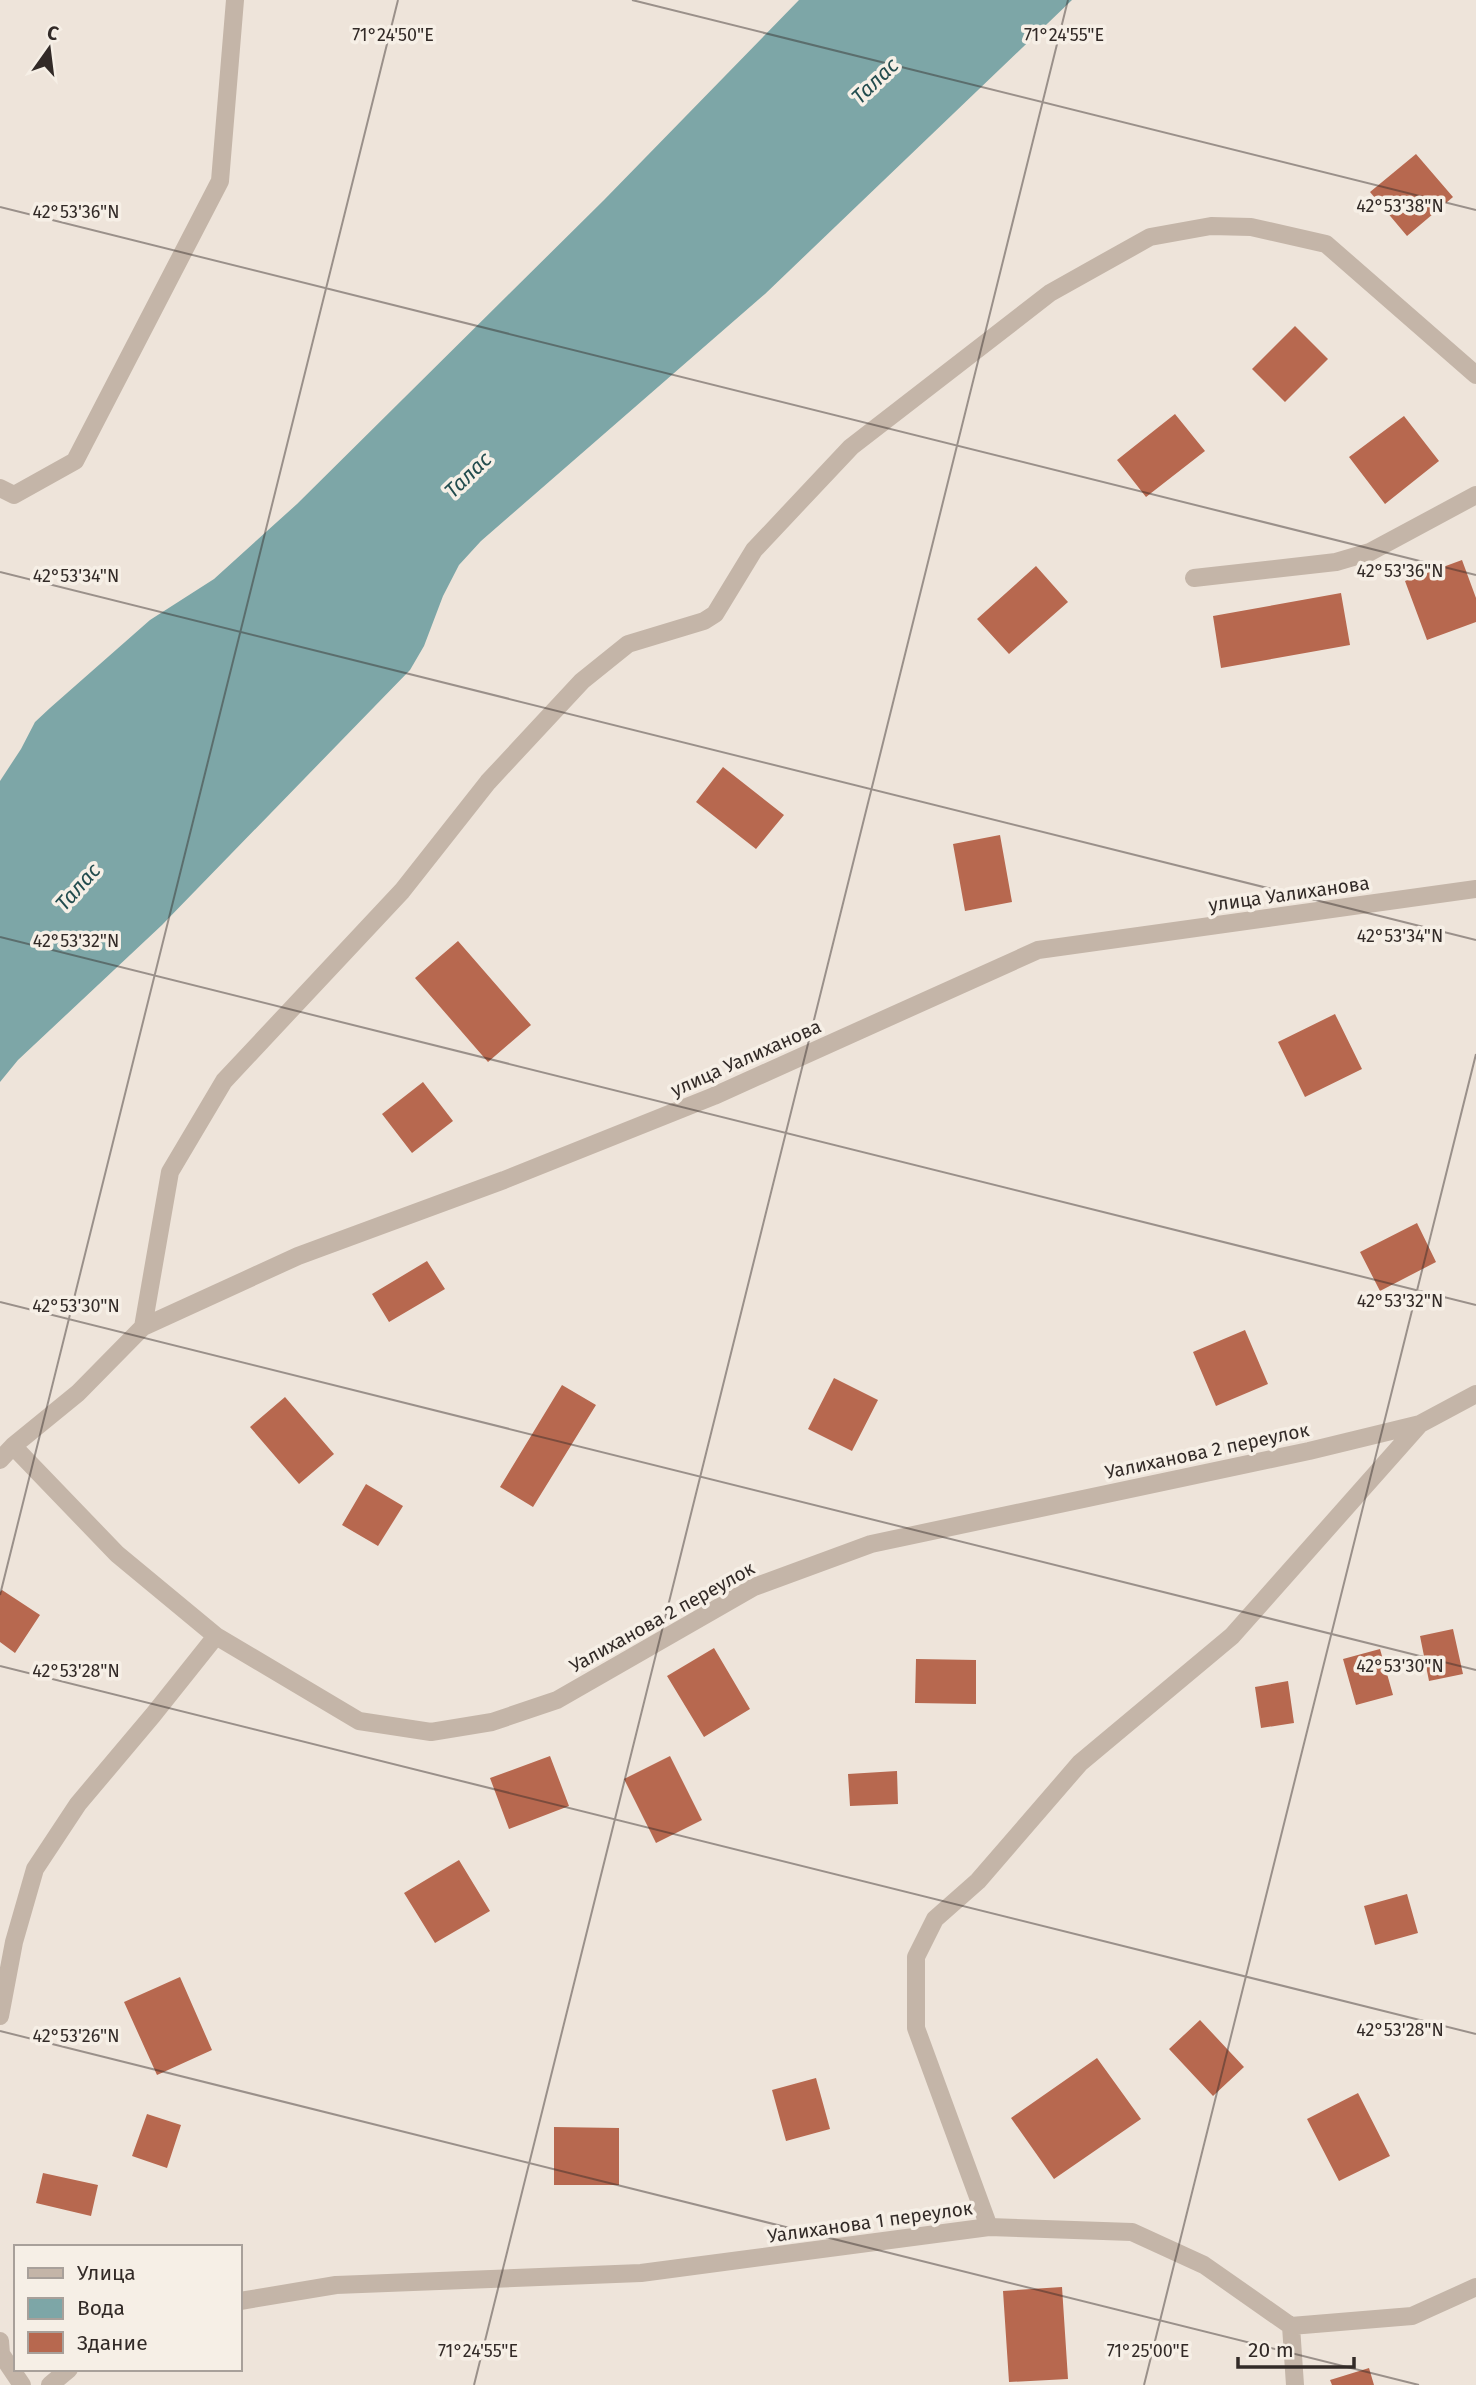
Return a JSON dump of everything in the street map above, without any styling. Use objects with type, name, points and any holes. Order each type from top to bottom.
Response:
[{"type":"street","points":[[0,488],[14,495],[75,461],[220,181],[235,0]]},
{"type":"street","points":[[142,1327],[170,1172],[224,1081],[402,891],[488,782],[582,681],[628,644],[704,621],[715,614],[754,550],[851,446],[1050,293],[1150,237],[1211,226],[1251,227],[1326,244],[1476,375]]},
{"type":"street","points":[[1195,578],[1336,562],[1370,552],[1476,495]]},
{"type":"street","name":"улица Уалиханова","points":[[0,1461],[13,1446],[78,1393],[142,1327],[298,1256],[504,1180],[714,1096],[1038,950],[1476,889]]},
{"type":"street","name":"Уалиханова 2 переулок","points":[[13,1446],[117,1554],[216,1636],[359,1721],[431,1732],[492,1722],[557,1700],[754,1587],[871,1544],[1310,1451],[1420,1424],[1476,1394]]},
{"type":"street","name":"Уалиханова 2 переулок","points":[[989,2227],[916,2028],[916,1957],[935,1919],[978,1881],[1080,1763],[1233,1636],[1420,1424]]},
{"type":"street","points":[[0,2016],[14,1942],[34,1869],[78,1804],[216,1636]]},
{"type":"street","name":"Уалиханова 1 переулок","points":[[242,2301],[336,2285],[641,2273],[989,2227],[1132,2232],[1204,2265],[1291,2326]]},
{"type":"street","points":[[1295,2385],[1291,2326],[1412,2316],[1476,2287]]},
{"type":"street","points":[[0,2341],[1,2354],[22,2385]]},
{"type":"street","points":[[50,2385],[67,2371]]},
{"type":"water","name":"Талас","points":[[799,0],[1072,0],[765,294],[481,541],[459,565],[443,596],[424,646],[410,670],[162,925],[18,1060],[0,1082],[0,781],[35,722],[150,620],[214,579],[297,504],[604,200]]},
{"type":"building","points":[[1416,154],[1453,197],[1407,236],[1370,192]]},
{"type":"building","points":[[1295,326],[1328,359],[1285,402],[1252,369]]},
{"type":"building","points":[[1175,414],[1205,451],[1146,497],[1117,460]]},
{"type":"building","points":[[1404,416],[1439,461],[1385,504],[1349,457]]},
{"type":"building","points":[[1462,560],[1476,598],[1476,622],[1427,640],[1405,581]]},
{"type":"building","points":[[1036,566],[1068,602],[1009,654],[977,619]]},
{"type":"building","points":[[1341,593],[1350,645],[1221,668],[1213,616]]},
{"type":"building","points":[[723,767],[784,815],[756,849],[696,802]]},
{"type":"building","points":[[1000,835],[1012,902],[965,911],[953,844]]},
{"type":"building","points":[[458,941],[531,1025],[488,1062],[415,978]]},
{"type":"building","points":[[1335,1014],[1362,1069],[1305,1097],[1278,1042]]},
{"type":"building","points":[[423,1082],[453,1121],[412,1153],[382,1114]]},
{"type":"building","points":[[1417,1223],[1436,1262],[1380,1291],[1360,1252]]},
{"type":"building","points":[[427,1261],[445,1289],[389,1322],[372,1294]]},
{"type":"building","points":[[1245,1330],[1268,1384],[1216,1406],[1193,1352]]},
{"type":"building","points":[[834,1378],[878,1400],[852,1451],[808,1429]]},
{"type":"building","points":[[562,1385],[596,1405],[533,1507],[500,1487]]},
{"type":"building","points":[[285,1397],[334,1454],[299,1484],[250,1427]]},
{"type":"building","points":[[366,1484],[403,1506],[378,1546],[342,1525]]},
{"type":"building","points":[[2,1590],[40,1615],[15,1653],[0,1642]]},
{"type":"building","points":[[1453,1629],[1463,1674],[1429,1681],[1420,1636]]},
{"type":"building","points":[[714,1648],[750,1709],[704,1737],[667,1676]]},
{"type":"building","points":[[1380,1649],[1393,1695],[1356,1705],[1343,1659]]},
{"type":"building","points":[[916,1659],[976,1660],[976,1704],[915,1703]]},
{"type":"building","points":[[1288,1681],[1294,1723],[1261,1728],[1255,1687]]},
{"type":"building","points":[[550,1756],[569,1806],[509,1829],[490,1778]]},
{"type":"building","points":[[670,1756],[702,1820],[656,1843],[624,1779]]},
{"type":"building","points":[[897,1771],[898,1804],[850,1806],[848,1774]]},
{"type":"building","points":[[459,1860],[490,1911],[435,1943],[404,1893]]},
{"type":"building","points":[[1407,1894],[1418,1933],[1375,1945],[1364,1906]]},
{"type":"building","points":[[180,1977],[212,2050],[157,2075],[124,2002]]},
{"type":"building","points":[[1200,2020],[1244,2067],[1213,2096],[1169,2049]]},
{"type":"building","points":[[1097,2058],[1141,2119],[1054,2179],[1011,2118]]},
{"type":"building","points":[[816,2078],[830,2129],[786,2141],[772,2090]]},
{"type":"building","points":[[1358,2093],[1390,2156],[1339,2181],[1307,2119]]},
{"type":"building","points":[[147,2114],[181,2125],[167,2168],[132,2156]]},
{"type":"building","points":[[554,2127],[619,2128],[619,2185],[554,2185]]},
{"type":"building","points":[[43,2173],[98,2185],[91,2216],[36,2203]]},
{"type":"building","points":[[1062,2287],[1068,2379],[1009,2382],[1003,2291]]},
{"type":"building","points":[[1369,2368],[1374,2385],[1332,2385],[1330,2380]]}]
